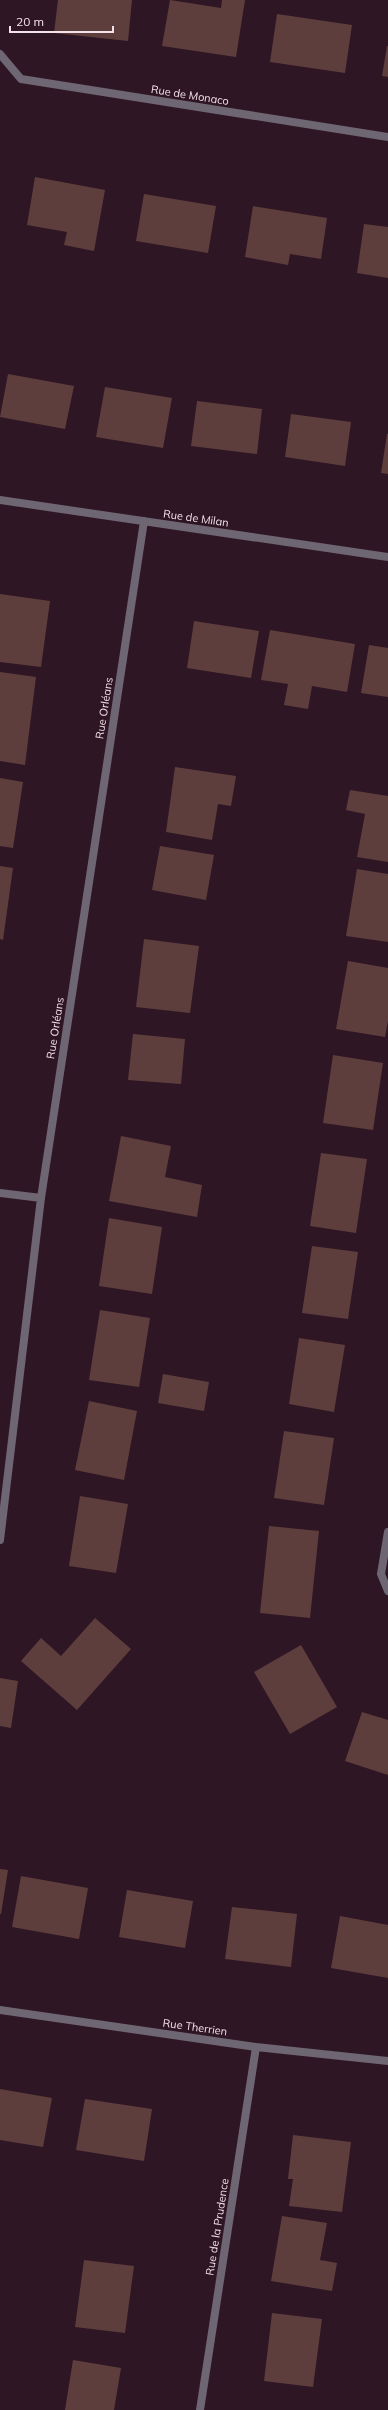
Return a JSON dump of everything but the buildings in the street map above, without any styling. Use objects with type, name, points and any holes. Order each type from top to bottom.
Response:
[{"type":"street","name":"Rue de Monaco","points":[[0,54],[21,79],[388,137]]},
{"type":"street","name":"Rue de Milan","points":[[0,500],[388,557]]},
{"type":"street","name":"Rue Orléans","points":[[0,1540],[41,1198],[144,522]]},
{"type":"street","points":[[0,1193],[41,1198]]},
{"type":"street","points":[[388,1532],[381,1574],[388,1592]]},
{"type":"street","name":"Rue Therrien","points":[[0,2010],[256,2048],[388,2061]]},
{"type":"street","name":"Rue de la Prudence","points":[[200,2410],[256,2048]]}]
